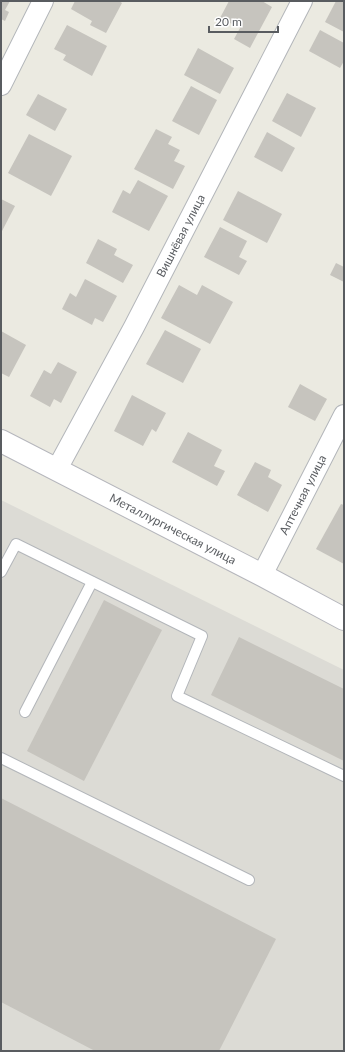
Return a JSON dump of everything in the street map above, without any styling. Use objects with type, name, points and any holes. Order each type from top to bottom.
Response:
[{"type":"street","points":[[1,85],[43,1]]},
{"type":"street","name":"Вишнёвая улица","points":[[57,469],[138,320],[302,1]]},
{"type":"street","name":"Аптечная улица","points":[[262,575],[344,415]]},
{"type":"street","name":"Металлургическая улица","points":[[1,440],[262,575],[344,620]]},
{"type":"lane","points":[[1,572],[16,544],[202,636],[177,696],[344,776]]},
{"type":"lane","points":[[25,712],[92,582]]},
{"type":"lane","points":[[1,758],[249,880]]},
{"type":"shaded area","points":[[1,500],[344,670],[344,1051],[1,1051]]},
{"type":"building","points":[[1,1],[10,1],[5,10],[9,12],[5,21],[1,19]]},
{"type":"building","points":[[75,1],[119,1],[122,3],[106,33],[90,25],[92,21],[71,9]]},
{"type":"building","points":[[229,1],[262,1],[272,7],[250,48],[234,39],[240,28],[220,18]]},
{"type":"building","points":[[336,1],[344,1],[344,32],[325,22]]},
{"type":"building","points":[[67,25],[107,46],[92,76],[63,60],[66,55],[54,49]]},
{"type":"building","points":[[320,30],[344,43],[344,61],[340,68],[309,51]]},
{"type":"building","points":[[198,48],[234,68],[220,94],[184,75]]},
{"type":"building","points":[[191,86],[217,100],[199,135],[172,121]]},
{"type":"building","points":[[287,93],[316,108],[301,137],[272,121]]},
{"type":"building","points":[[38,94],[67,109],[55,131],[26,115]]},
{"type":"building","points":[[156,129],[172,137],[168,144],[180,150],[174,161],[185,166],[173,189],[134,169]]},
{"type":"building","points":[[267,132],[295,148],[282,172],[254,157]]},
{"type":"building","points":[[29,134],[72,156],[51,196],[8,173]]},
{"type":"building","points":[[138,180],[168,196],[149,231],[112,212],[123,190],[130,194]]},
{"type":"building","points":[[238,191],[282,214],[267,243],[223,220]]},
{"type":"building","points":[[1,199],[15,206],[1,233]]},
{"type":"building","points":[[220,227],[247,241],[239,257],[247,261],[239,275],[204,257]]},
{"type":"building","points":[[98,239],[117,249],[114,255],[133,265],[123,283],[86,263]]},
{"type":"building","points":[[336,263],[344,267],[344,282],[330,275]]},
{"type":"building","points":[[85,279],[117,296],[103,322],[95,318],[92,325],[62,309],[70,293],[76,297]]},
{"type":"building","points":[[179,285],[197,295],[202,285],[233,302],[210,344],[161,318]]},
{"type":"building","points":[[165,330],[201,349],[183,383],[146,364]]},
{"type":"building","points":[[1,331],[26,345],[9,377],[1,373]]},
{"type":"building","points":[[58,362],[77,372],[61,403],[54,399],[50,407],[30,396],[44,370],[51,374]]},
{"type":"building","points":[[300,384],[327,399],[315,421],[288,407]]},
{"type":"building","points":[[132,395],[166,413],[156,432],[152,429],[143,446],[114,431]]},
{"type":"building","points":[[188,432],[222,450],[214,466],[225,471],[217,486],[172,462]]},
{"type":"building","points":[[255,462],[271,470],[268,477],[282,485],[268,512],[237,495]]},
{"type":"building","points":[[341,504],[344,505],[344,564],[316,549]]},
{"type":"building","points":[[104,600],[162,630],[84,781],[27,751]]},
{"type":"building","points":[[239,637],[344,689],[344,761],[211,695]]},
{"type":"building","points":[[1,798],[276,939],[219,1051],[95,1051],[1,1002]]}]
